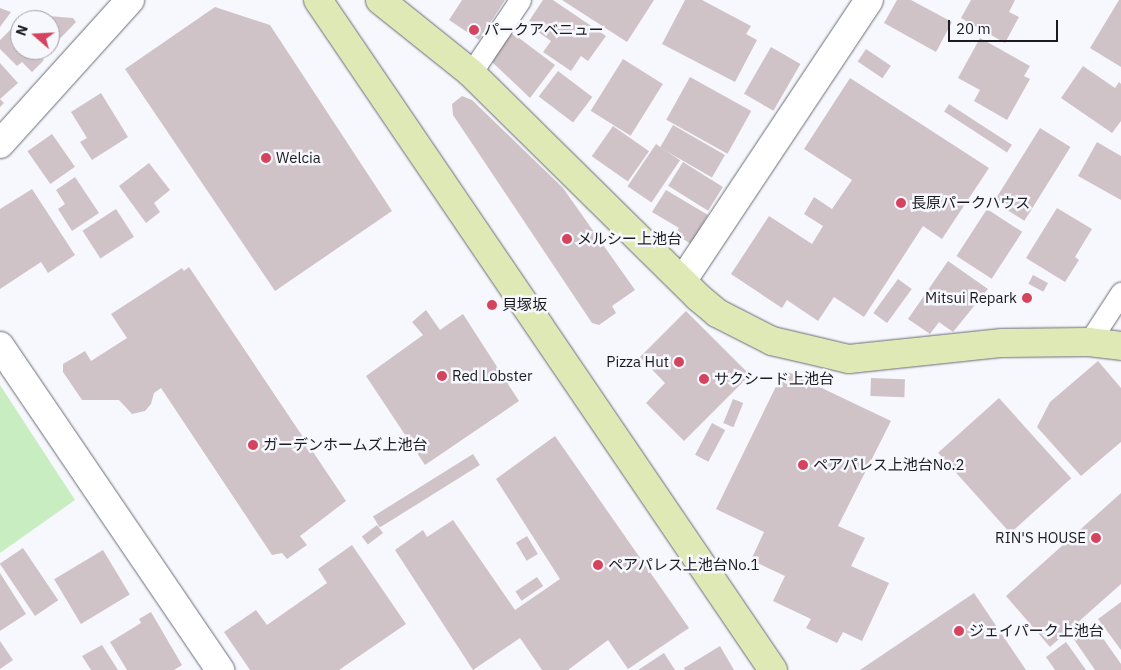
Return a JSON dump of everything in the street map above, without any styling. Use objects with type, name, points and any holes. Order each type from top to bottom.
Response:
[{"type":"street","points":[[0,144],[130,0]]},
{"type":"street","points":[[318,0],[773,670]]},
{"type":"street","points":[[380,0],[471,73],[717,313],[772,341],[848,359],[1002,344],[1089,342],[1121,346]]},
{"type":"street","points":[[683,280],[869,0]]},
{"type":"street","points":[[0,346],[220,670]]},
{"type":"lane","points":[[471,73],[520,0]]},
{"type":"lane","points":[[1089,342],[1121,293]]},
{"type":"green space","points":[[0,385],[75,500],[0,553]]},
{"type":"building","name":"パークアベニュー","points":[[462,0],[505,0],[479,40],[449,20]]},
{"type":"building","points":[[543,0],[553,0],[606,36],[588,61],[581,56],[571,71],[543,52],[551,41],[527,24]]},
{"type":"building","points":[[562,0],[654,0],[627,42]]},
{"type":"building","points":[[685,0],[702,0],[751,26],[746,34],[757,40],[735,82],[662,44]]},
{"type":"building","points":[[897,0],[911,0],[952,22],[936,52],[884,23]]},
{"type":"building","points":[[971,0],[1015,0],[1009,12],[1019,17],[1005,43],[961,18]]},
{"type":"building","points":[[1119,0],[1121,0],[1121,67],[1090,48]]},
{"type":"building","points":[[215,7],[270,25],[392,211],[275,291],[125,69]]},
{"type":"building","points":[[0,8],[10,12],[10,13],[0,27]]},
{"type":"building","points":[[60,17],[73,18],[76,22],[60,39]]},
{"type":"building","points":[[10,30],[10,59],[0,49],[0,40]]},
{"type":"building","points":[[511,32],[555,65],[530,98],[490,60]]},
{"type":"building","points":[[980,38],[1030,66],[1024,76],[1030,79],[1007,120],[974,101],[980,90],[958,78]]},
{"type":"building","points":[[771,47],[800,64],[773,111],[744,94]]},
{"type":"building","points":[[866,49],[891,66],[882,78],[858,61]]},
{"type":"building","points":[[623,59],[663,84],[631,136],[591,111]]},
{"type":"building","points":[[11,60],[44,60],[32,72],[22,62],[17,66]]},
{"type":"building","points":[[0,63],[18,83],[0,99]]},
{"type":"building","points":[[1083,66],[1115,88],[1119,82],[1121,84],[1121,121],[1112,133],[1061,98]]},
{"type":"building","points":[[558,71],[592,97],[573,122],[539,97]]},
{"type":"building","points":[[690,77],[751,111],[727,154],[666,120]]},
{"type":"building","name":"長原パークハウス","points":[[850,78],[989,168],[942,239],[923,226],[864,317],[834,297],[818,321],[787,300],[782,308],[731,274],[769,216],[812,244],[823,226],[804,214],[814,197],[832,209],[852,180],[804,149]]},
{"type":"building","points":[[101,93],[128,137],[92,160],[80,142],[87,138],[71,112]]},
{"type":"building","name":"メルシー上池台","points":[[462,96],[472,100],[563,188],[635,290],[612,306],[616,313],[599,325],[592,323],[453,115],[452,104]]},
{"type":"building","points":[[0,99],[4,103],[0,107]]},
{"type":"building","points":[[949,104],[1012,145],[1007,152],[944,112]]},
{"type":"building","points":[[673,125],[725,155],[712,178],[660,148]]},
{"type":"building","points":[[613,126],[649,151],[628,182],[592,156]]},
{"type":"building","points":[[1040,128],[1071,147],[1024,221],[994,202]]},
{"type":"building","points":[[52,134],[75,167],[50,184],[27,151]]},
{"type":"building","points":[[1097,142],[1121,156],[1121,200],[1078,176]]},
{"type":"building","points":[[656,144],[680,160],[652,202],[627,186]]},
{"type":"building","points":[[683,162],[723,187],[708,211],[668,186]]},
{"type":"building","points":[[149,163],[170,190],[154,203],[160,212],[146,223],[119,186]]},
{"type":"building","points":[[75,177],[99,213],[72,231],[58,209],[65,204],[56,190]]},
{"type":"building","points":[[32,189],[75,255],[48,273],[41,262],[0,289],[0,209]]},
{"type":"building","points":[[666,190],[708,215],[691,244],[675,234],[679,228],[652,212]]},
{"type":"building","points":[[1057,208],[1092,229],[1075,257],[1079,260],[1065,282],[1026,258]]},
{"type":"building","points":[[116,209],[134,237],[100,258],[82,231]]},
{"type":"building","points":[[987,209],[1022,232],[992,279],[957,256]]},
{"type":"building","points":[[948,261],[988,289],[953,332],[939,322],[930,334],[908,319]]},
{"type":"building","name":"ガーデンホームズ上池台","points":[[189,267],[346,501],[300,536],[307,545],[287,559],[282,553],[272,555],[161,388],[154,393],[151,404],[145,411],[132,414],[119,400],[82,400],[63,372],[63,364],[85,351],[91,361],[127,338],[111,314],[182,268],[184,271]]},
{"type":"building","points":[[1033,275],[1048,283],[1043,292],[1028,284]]},
{"type":"building","points":[[898,279],[912,289],[887,323],[873,313]]},
{"type":"building","points":[[426,310],[440,330],[463,314],[519,401],[425,465],[366,376],[423,335],[412,322]]},
{"type":"building","name":"サクシード上池台","points":[[686,311],[750,375],[684,441],[646,403],[665,383],[640,357]]},
{"type":"building","points":[[1098,361],[1121,388],[1121,442],[1081,476],[1037,427],[1050,402]]},
{"type":"building","name":"ペアパレス上池台No.2","points":[[784,370],[891,421],[838,526],[865,538],[851,566],[889,583],[862,641],[843,632],[837,643],[806,628],[811,619],[773,601],[785,576],[751,560],[764,532],[716,509]]},
{"type":"building","points":[[871,378],[905,379],[904,397],[870,396]]},
{"type":"building","points":[[999,398],[1071,478],[1010,533],[938,453]]},
{"type":"building","points":[[733,399],[743,403],[733,427],[723,423]]},
{"type":"building","points":[[712,423],[725,430],[708,462],[695,455]]},
{"type":"building","name":"ペアパレス上池台No.1","points":[[555,436],[689,628],[628,669],[608,640],[568,670],[542,670],[520,638],[473,670],[395,550],[423,530],[427,537],[453,520],[515,610],[560,579],[496,479]]},
{"type":"building","points":[[473,454],[480,465],[380,528],[373,517]]},
{"type":"building","name":"RIN'S HOUSE","points":[[1121,493],[1121,584],[1050,647],[1006,596]]},
{"type":"building","points":[[377,525],[383,533],[368,544],[362,536]]},
{"type":"building","points":[[527,536],[538,554],[527,561],[516,543]]},
{"type":"building","points":[[352,545],[406,624],[339,670],[250,670],[224,632],[256,610],[267,625],[327,583],[318,569]]},
{"type":"building","points":[[23,548],[58,600],[35,616],[0,564]]},
{"type":"building","points":[[103,550],[130,595],[81,624],[54,579]]},
{"type":"building","points":[[0,573],[26,614],[0,631]]},
{"type":"building","points":[[537,577],[543,586],[522,601],[515,592]]},
{"type":"building","name":"ジェイパーク上池台","points":[[974,593],[1026,670],[860,670]]},
{"type":"building","points":[[1121,602],[1121,650],[1098,619]]},
{"type":"building","points":[[151,612],[182,665],[174,670],[127,670],[110,642],[141,623],[139,619]]},
{"type":"building","points":[[1093,624],[1121,664],[1121,670],[1095,670],[1073,638]]},
{"type":"building","points":[[0,641],[13,660],[0,669]]},
{"type":"building","points":[[1066,642],[1086,670],[1055,670],[1046,657]]},
{"type":"building","points":[[102,645],[118,670],[91,670],[82,656]]},
{"type":"building","points":[[720,646],[734,670],[685,670],[684,668]]},
{"type":"building","points":[[664,653],[675,670],[638,670]]},
{"type":"place","name":"パークアベニュー","points":[[474,30]]},
{"type":"place","name":"Welcia","points":[[266,158]]},
{"type":"place","name":"長原パークハウス","points":[[901,203]]},
{"type":"place","name":"メルシー上池台","points":[[567,239]]},
{"type":"place","name":"Mitsui Repark","points":[[1027,298]]},
{"type":"place","name":"貝塚坂","points":[[492,305]]},
{"type":"place","name":"Pizza Hut","points":[[679,362]]},
{"type":"place","name":"Red Lobster","points":[[442,376]]},
{"type":"place","name":"サクシード上池台","points":[[704,379]]},
{"type":"place","name":"ガーデンホームズ上池台","points":[[253,445]]},
{"type":"place","name":"ペアパレス上池台No.2","points":[[803,465]]},
{"type":"place","name":"RIN'S HOUSE","points":[[1096,538]]},
{"type":"place","name":"ペアパレス上池台No.1","points":[[598,565]]},
{"type":"place","name":"ジェイパーク上池台","points":[[959,631]]}]
